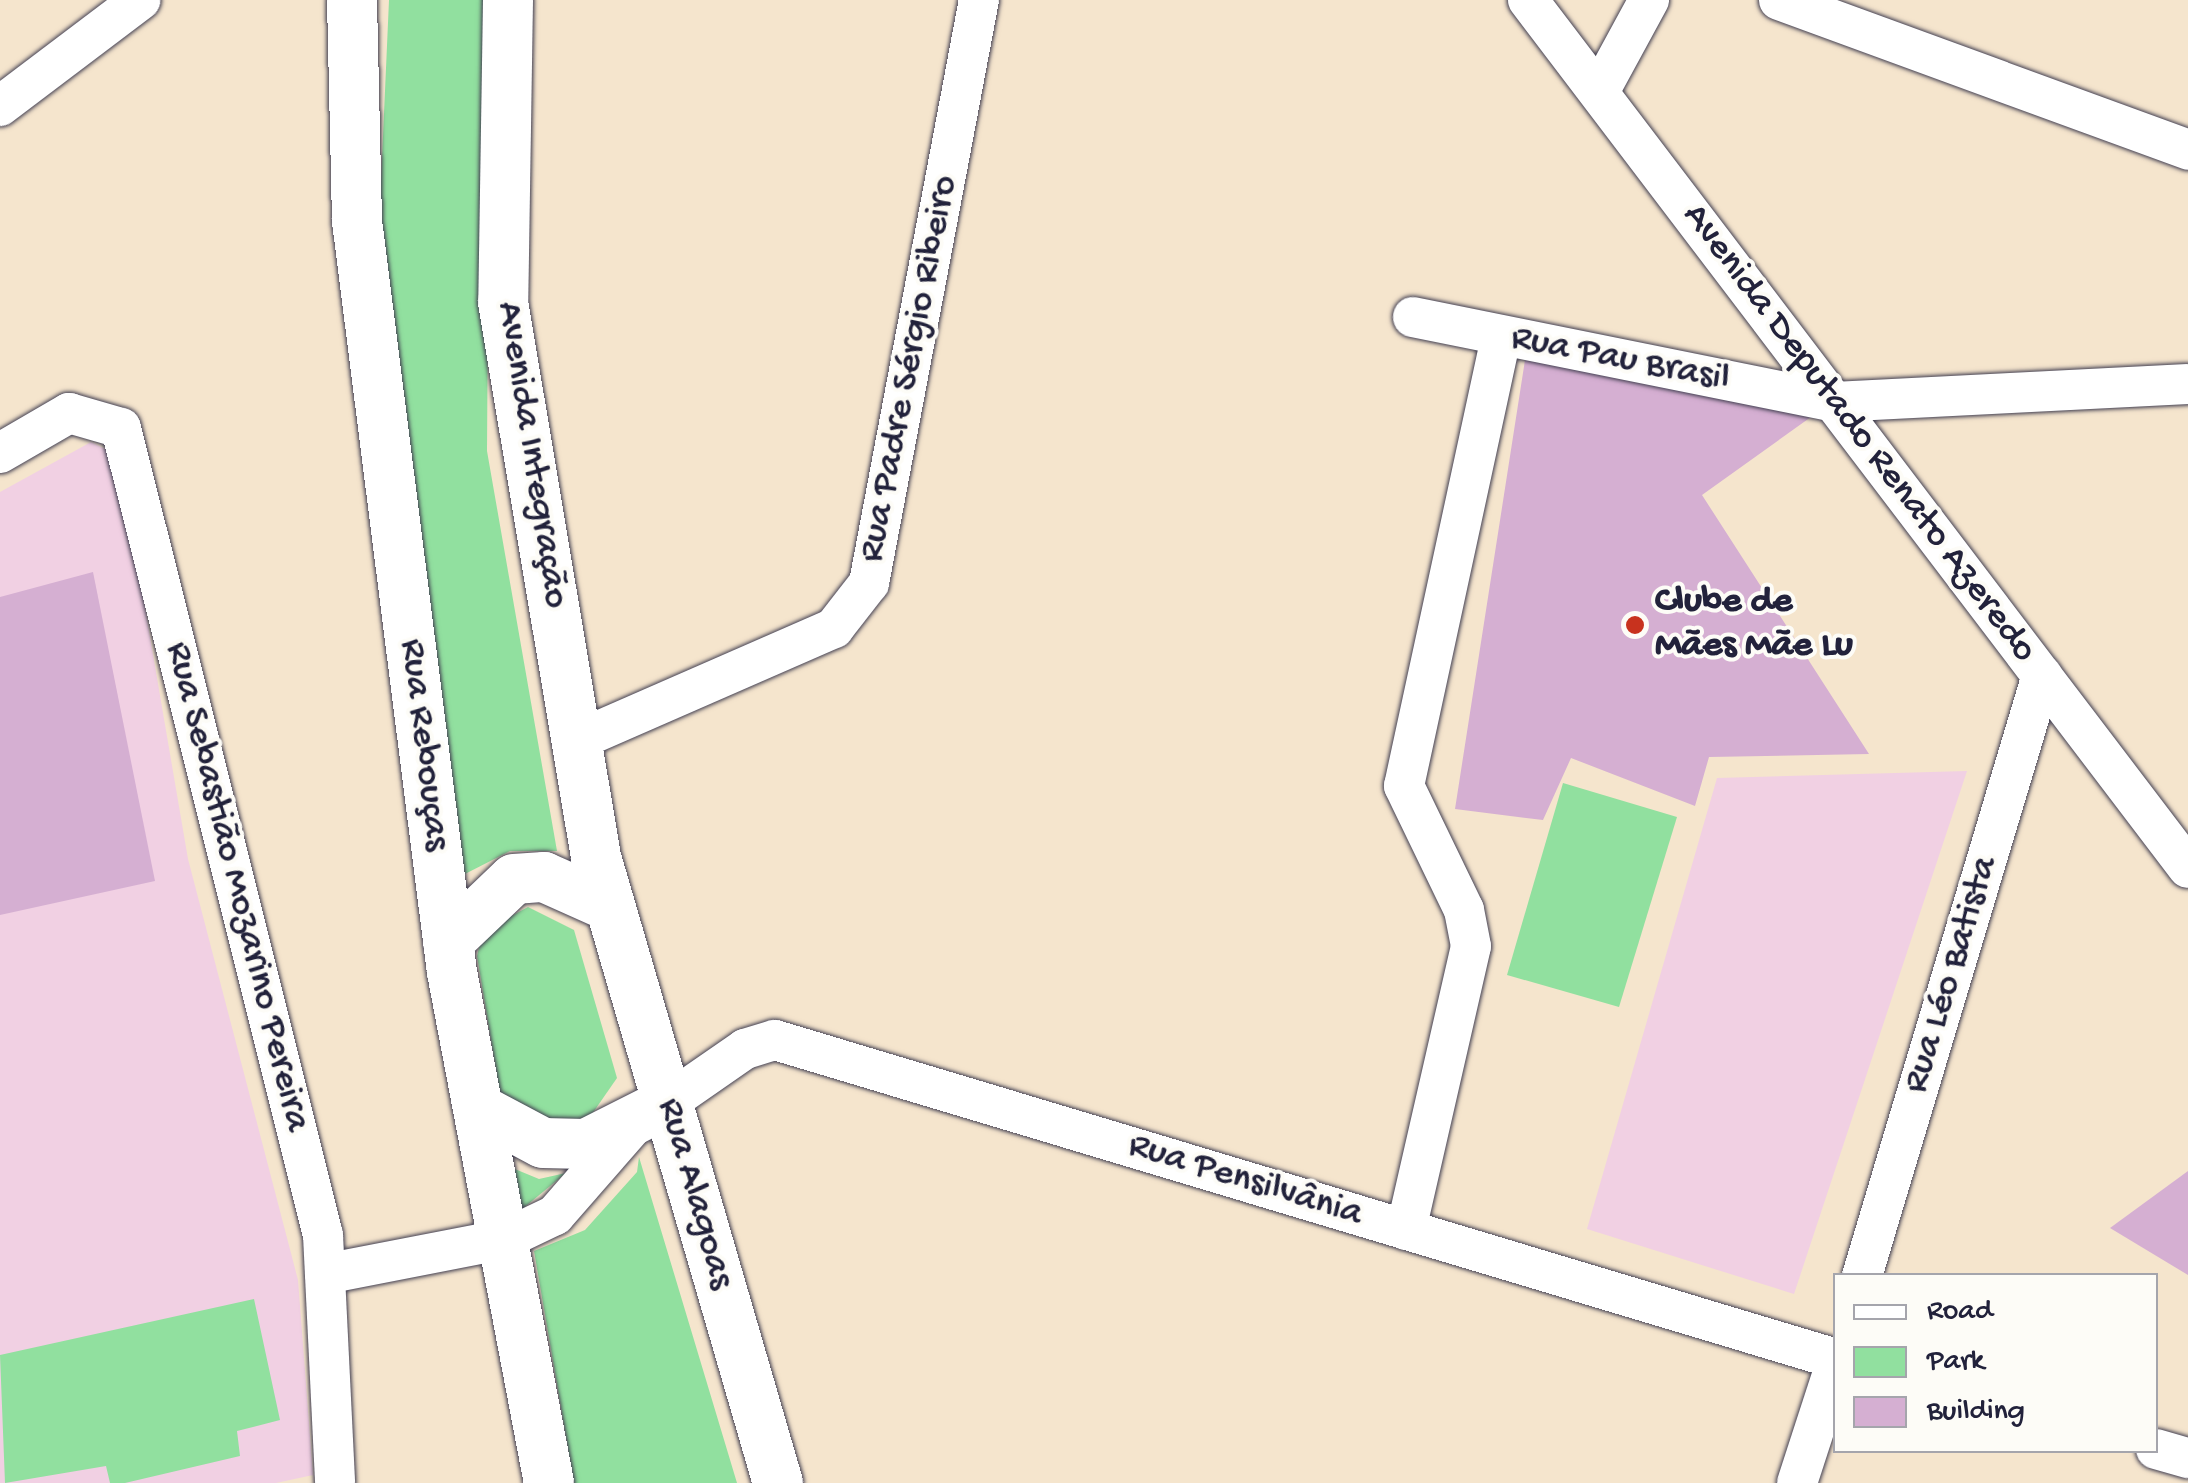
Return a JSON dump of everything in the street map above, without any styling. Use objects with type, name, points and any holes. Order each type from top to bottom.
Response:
[{"type":"street","points":[[0,106],[140,0]]},
{"type":"street","name":"Rua Rebouças","points":[[352,0],[357,221],[448,942],[549,1483]]},
{"type":"street","name":"Avenida Integração","points":[[508,0],[503,302],[610,906]]},
{"type":"street","name":"Rua Padre Sérgio Ribeiro","points":[[578,740],[834,628],[869,583],[980,0]]},
{"type":"street","name":"Avenida Deputado Renato Azeredo","points":[[1528,0],[2188,868]]},
{"type":"street","points":[[1598,92],[1649,0]]},
{"type":"street","points":[[1779,0],[2188,150]]},
{"type":"street","name":"Rua Pau Brasil","points":[[1412,317],[1834,402],[2188,384]]},
{"type":"street","points":[[1406,1230],[1472,946],[1464,910],[1404,786],[1501,337]]},
{"type":"street","name":"Rua Sebastião Mozarino Pereira","points":[[0,452],[69,413],[121,428],[323,1235],[335,1483]]},
{"type":"street","name":"Rua Léo Batista","points":[[1863,1273],[2042,676]]},
{"type":"street","points":[[448,942],[514,878],[544,877],[610,906]]},
{"type":"street","name":"Rua Alagoas","points":[[610,906],[649,1116],[778,1483]]},
{"type":"street","name":"Rua Pensilvânia","points":[[325,1274],[505,1239],[555,1215],[649,1116],[745,1049],[775,1040],[1833,1360]]},
{"type":"street","points":[[479,1108],[544,1144],[586,1144],[649,1116]]},
{"type":"street","points":[[1798,1483],[1833,1371]]},
{"type":"street","points":[[2158,1450],[2188,1458]]},
{"type":"shaded area","points":[[91,442],[119,456],[188,859],[298,1280],[313,1475],[276,1483],[0,1483],[0,492]]},
{"type":"shaded area","points":[[1967,771],[1794,1294],[1587,1229],[1717,778]]},
{"type":"green space","points":[[389,0],[490,0],[487,451],[557,851],[510,851],[463,875],[379,227]]},
{"type":"green space","points":[[1563,783],[1677,817],[1619,1007],[1507,975]]},
{"type":"green space","points":[[528,907],[574,930],[617,1078],[583,1127],[546,1132],[500,1094],[477,956],[483,931]]},
{"type":"green space","points":[[639,1157],[737,1483],[574,1483],[534,1251],[585,1230],[637,1172]]},
{"type":"green space","points":[[510,1167],[539,1179],[566,1173],[521,1210]]},
{"type":"green space","points":[[254,1299],[280,1420],[237,1431],[240,1456],[125,1483],[110,1483],[106,1466],[5,1483],[0,1355]]},
{"type":"building","name":"Clube de Mães Mãe Lu","points":[[1525,360],[1818,412],[1702,495],[1869,754],[1709,757],[1695,806],[1571,758],[1543,820],[1455,809]]},
{"type":"building","points":[[93,572],[155,881],[0,915],[0,597]]},
{"type":"building","points":[[2188,1171],[2188,1275],[2110,1228]]},
{"type":"place","name":"Clube de Mães Mãe Lu","points":[[1635,625]]}]
